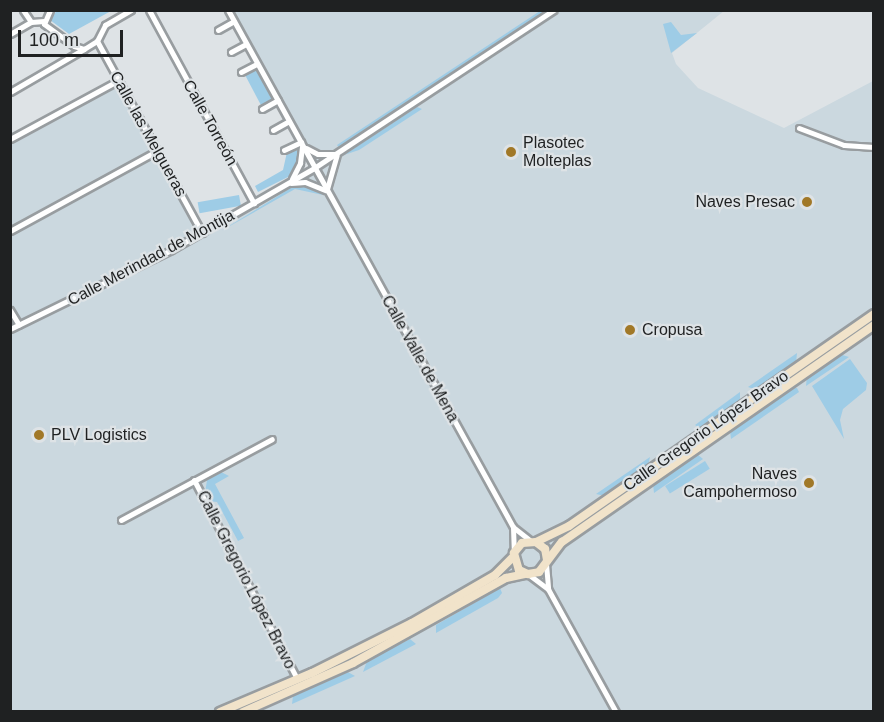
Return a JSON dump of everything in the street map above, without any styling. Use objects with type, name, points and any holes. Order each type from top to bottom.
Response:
[{"type":"main road","name":"Calle Gregorio López Bravo","points":[[534,541],[563,531],[873,314]]},
{"type":"main road","name":"Calle Gregorio López Bravo","points":[[547,562],[562,542],[873,325]]},
{"type":"main road","points":[[534,541],[545,549],[547,562],[539,572],[526,574],[515,566],[514,555],[522,543],[534,541]]},
{"type":"main road","name":"Calle Gregorio López Bravo","points":[[220,711],[297,680],[431,613],[495,575],[514,555]]},
{"type":"main road","name":"Calle Gregorio López Bravo","points":[[243,711],[336,671],[506,578],[526,574]]},
{"type":"street","points":[[23,10],[31,22]]},
{"type":"street","points":[[44,21],[50,10]]},
{"type":"street","points":[[10,92],[98,41],[105,25],[131,10]]},
{"type":"street","name":"Calle Torreón","points":[[149,10],[254,203]]},
{"type":"street","name":"Calle Valle de Mena","points":[[228,10],[513,527],[514,555]]},
{"type":"street","name":"Calle Merindad de Montija","points":[[10,329],[202,233],[289,183],[338,154],[554,10]]},
{"type":"street","points":[[10,34],[31,22],[44,21],[74,46],[84,49]]},
{"type":"street","points":[[218,30],[234,21]]},
{"type":"street","name":"Calle las Melgueras","points":[[98,41],[202,233]]},
{"type":"street","points":[[231,52],[246,44]]},
{"type":"street","points":[[242,72],[258,64]]},
{"type":"street","points":[[10,139],[119,80]]},
{"type":"street","points":[[262,109],[278,100]]},
{"type":"street","points":[[273,130],[289,121]]},
{"type":"street","points":[[799,128],[844,145],[873,147]]},
{"type":"street","points":[[289,183],[305,182],[327,191],[328,173],[338,154],[318,154],[302,143]]},
{"type":"street","points":[[284,150],[302,143]]},
{"type":"street","points":[[289,183],[300,163],[302,143]]},
{"type":"street","points":[[10,231],[157,151]]},
{"type":"street","points":[[10,310],[19,325]]},
{"type":"street","name":"Calle Gregorio López Bravo","points":[[121,520],[272,439]]},
{"type":"street","name":"Calle Gregorio López Bravo","points":[[194,480],[297,680]]},
{"type":"street","name":"Calle Valle de Mena","points":[[513,527],[534,541]]},
{"type":"street","points":[[547,562],[548,589]]},
{"type":"street","points":[[526,574],[548,589],[616,711]]},
{"type":"shaded area","points":[[57,10],[111,11],[69,34],[50,20]]},
{"type":"shaded area","points":[[228,11],[724,11],[672,53],[676,64],[698,88],[784,128],[873,81],[873,711],[11,712],[11,139],[119,80],[202,233],[314,169]]},
{"type":"shaded area","points":[[540,11],[545,11],[339,148],[337,145]]},
{"type":"shaded area","points":[[671,22],[681,35],[697,33],[671,53],[663,24]]},
{"type":"shaded area","points":[[256,68],[273,100],[261,106],[245,74]]},
{"type":"shaded area","points":[[417,107],[422,109],[359,150],[344,155]]},
{"type":"shaded area","points":[[298,146],[297,163],[290,176],[258,192],[255,186],[283,170],[287,152]]},
{"type":"shaded area","points":[[294,186],[308,186],[323,195],[295,189],[221,231]]},
{"type":"shaded area","points":[[239,195],[241,206],[200,213],[198,202]]},
{"type":"shaded area","points":[[797,353],[796,363],[757,390],[748,387]]},
{"type":"shaded area","points":[[839,354],[849,357],[806,386],[807,376]]},
{"type":"shaded area","points":[[850,359],[867,383],[866,390],[843,409],[840,420],[844,439],[812,386]]},
{"type":"shaded area","points":[[791,388],[797,388],[799,392],[731,439],[730,431]]},
{"type":"shaded area","points":[[740,392],[740,402],[701,429],[695,425]]},
{"type":"shaded area","points":[[697,454],[703,459],[654,493],[653,484]]},
{"type":"shaded area","points":[[650,457],[648,466],[605,496],[596,494]]},
{"type":"shaded area","points":[[705,461],[710,469],[670,494],[665,486]]},
{"type":"shaded area","points":[[221,472],[229,476],[215,484],[244,538],[238,541],[217,502],[209,501],[205,493],[207,480]]},
{"type":"shaded area","points":[[500,588],[502,593],[498,598],[436,633],[436,625]]},
{"type":"shaded area","points":[[410,639],[416,644],[363,672],[367,661]]},
{"type":"shaded area","points":[[346,671],[355,676],[292,704],[293,696]]},
{"type":"place","name":"Plasotec Molteplas","points":[[511,152]]},
{"type":"place","name":"Naves Presac","points":[[807,202]]},
{"type":"place","name":"Cropusa","points":[[630,330]]},
{"type":"place","name":"PLV Logistics","points":[[39,435]]},
{"type":"place","name":"Naves Campohermoso","points":[[809,483]]}]
